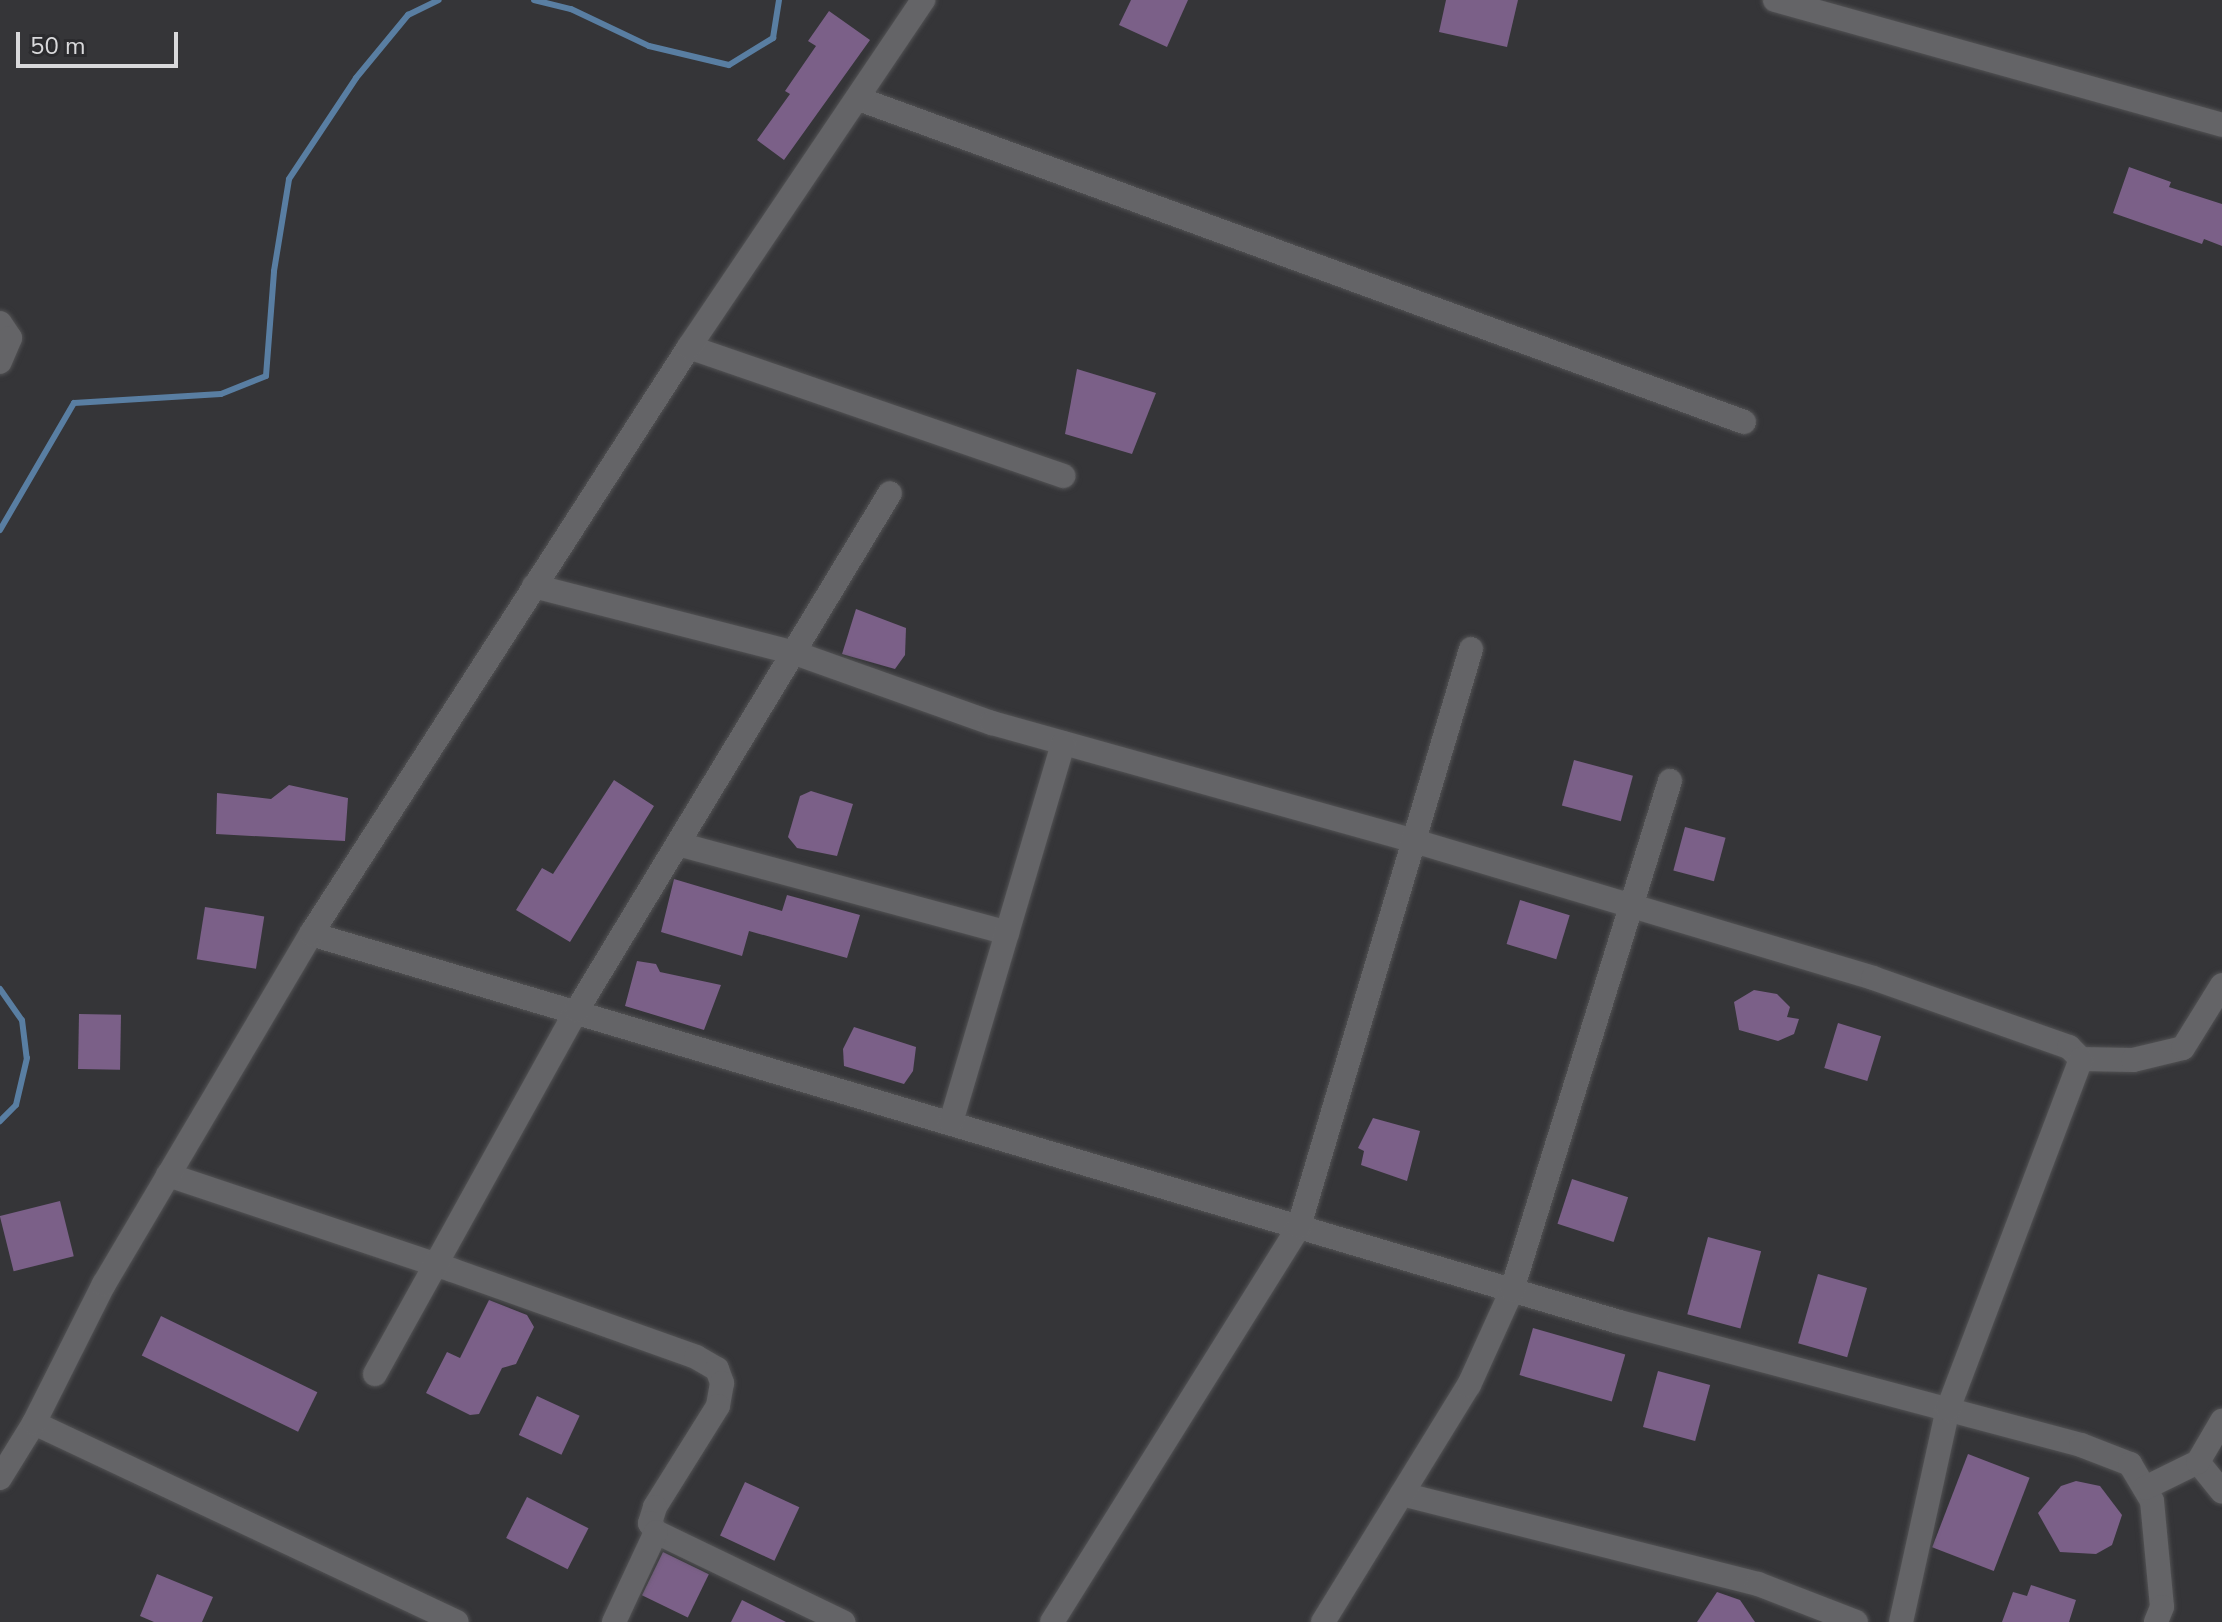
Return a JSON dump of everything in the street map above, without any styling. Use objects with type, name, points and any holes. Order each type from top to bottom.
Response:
[{"type":"street","points":[[0,1478],[34,1423],[104,1284],[311,934],[689,347],[923,0]]},
{"type":"street","points":[[1775,0],[2222,125]]},
{"type":"street","points":[[859,99],[1744,422]]},
{"type":"street","points":[[0,323],[10,338],[0,362]]},
{"type":"street","points":[[689,347],[1063,476]]},
{"type":"street","points":[[375,1374],[577,1010],[890,493]]},
{"type":"street","points":[[534,586],[795,653],[1063,743],[1414,841],[1873,978],[2069,1047],[2081,1059],[2133,1060],[2183,1048],[2222,985]]},
{"type":"street","points":[[1052,1622],[1299,1226],[1471,649]]},
{"type":"street","points":[[951,1122],[1063,743]]},
{"type":"street","points":[[1323,1622],[1469,1385],[1512,1290],[1670,781]]},
{"type":"street","points":[[678,844],[1007,933]]},
{"type":"street","points":[[311,934],[577,1010],[1512,1290],[2081,1445],[2130,1464],[2152,1501],[2162,1607],[2156,1622]]},
{"type":"street","points":[[1901,1622],[1948,1409],[2081,1059]]},
{"type":"street","points":[[168,1175],[438,1265],[696,1357],[717,1369],[722,1383],[718,1406],[655,1507],[650,1523],[656,1532],[843,1622]]},
{"type":"street","points":[[2145,1488],[2198,1462],[2222,1421]]},
{"type":"street","points":[[34,1423],[456,1622]]},
{"type":"street","points":[[2198,1462],[2222,1492]]},
{"type":"street","points":[[1402,1494],[1758,1584],[1856,1622]]},
{"type":"street","points":[[614,1622],[656,1532]]},
{"type":"building","points":[[1131,0],[1188,0],[1167,47],[1119,25]]},
{"type":"building","points":[[1446,0],[1518,0],[1507,47],[1439,32]]},
{"type":"building","points":[[829,11],[870,40],[784,160],[757,140],[790,94],[785,91],[816,46],[808,41]]},
{"type":"building","points":[[2129,167],[2171,182],[2169,187],[2222,204],[2222,246],[2204,239],[2202,244],[2113,213]]},
{"type":"building","points":[[1077,369],[1156,393],[1132,454],[1065,434]]},
{"type":"building","points":[[856,609],[906,628],[905,655],[895,669],[842,654]]},
{"type":"building","points":[[1574,760],[1633,776],[1621,821],[1562,805]]},
{"type":"building","points":[[614,780],[654,806],[570,942],[516,910],[542,868],[553,874]]},
{"type":"building","points":[[289,785],[348,798],[345,841],[216,834],[217,793],[271,799]]},
{"type":"building","points":[[811,791],[853,804],[837,856],[797,848],[788,837],[800,796]]},
{"type":"building","points":[[1685,827],[1726,838],[1714,881],[1673,870]]},
{"type":"building","points":[[674,879],[782,911],[787,895],[860,915],[847,958],[749,931],[742,956],[661,932]]},
{"type":"building","points":[[1520,900],[1570,915],[1556,959],[1507,944]]},
{"type":"building","points":[[205,907],[264,916],[256,969],[197,959]]},
{"type":"building","points":[[637,961],[656,964],[660,972],[721,985],[704,1030],[625,1006]]},
{"type":"building","points":[[1754,990],[1777,994],[1790,1007],[1787,1017],[1799,1019],[1794,1034],[1778,1041],[1739,1030],[1734,1002]]},
{"type":"building","points":[[79,1014],[121,1015],[120,1070],[78,1069]]},
{"type":"building","points":[[1838,1023],[1881,1036],[1867,1081],[1824,1068]]},
{"type":"building","points":[[854,1027],[916,1047],[913,1071],[904,1084],[844,1066],[843,1049]]},
{"type":"building","points":[[1373,1118],[1420,1131],[1407,1181],[1361,1165],[1364,1151],[1358,1148]]},
{"type":"building","points":[[1572,1179],[1628,1197],[1614,1242],[1557,1224]]},
{"type":"building","points":[[60,1201],[74,1256],[14,1271],[0,1216]]},
{"type":"building","points":[[1708,1237],[1761,1251],[1740,1329],[1687,1314]]},
{"type":"building","points":[[1818,1274],[1867,1288],[1847,1357],[1798,1343]]},
{"type":"building","points":[[489,1300],[527,1315],[534,1327],[516,1364],[502,1368],[479,1414],[470,1415],[426,1393],[447,1352],[460,1358]]},
{"type":"building","points":[[161,1316],[317,1392],[298,1432],[142,1356]]},
{"type":"building","points":[[1533,1328],[1625,1354],[1612,1402],[1519,1375]]},
{"type":"building","points":[[1658,1371],[1710,1385],[1695,1441],[1643,1427]]},
{"type":"building","points":[[537,1396],[580,1416],[561,1455],[519,1435]]},
{"type":"building","points":[[1968,1454],[2030,1478],[1994,1571],[1932,1547]]},
{"type":"building","points":[[2076,1481],[2100,1486],[2122,1515],[2112,1545],[2096,1554],[2060,1552],[2038,1513],[2061,1486]]},
{"type":"building","points":[[745,1482],[799,1507],[774,1561],[720,1535]]},
{"type":"building","points":[[527,1497],[588,1528],[568,1569],[506,1538]]},
{"type":"building","points":[[663,1552],[709,1574],[688,1617],[642,1595]]},
{"type":"building","points":[[157,1574],[213,1597],[202,1622],[154,1622],[140,1616]]},
{"type":"building","points":[[2031,1585],[2076,1600],[2069,1622],[2002,1622],[2013,1592],[2027,1596]]},
{"type":"building","points":[[1717,1592],[1740,1600],[1755,1622],[1697,1622]]},
{"type":"building","points":[[742,1600],[786,1622],[731,1622]]},
{"type":"waterway","points":[[0,530],[74,403],[221,394],[266,376],[274,271],[289,179],[356,78],[408,15],[439,0]]},
{"type":"waterway","points":[[534,0],[571,9],[649,46],[729,65],[773,38],[779,0]]},
{"type":"waterway","points":[[0,989],[22,1020],[27,1058],[16,1105],[0,1121]]}]
